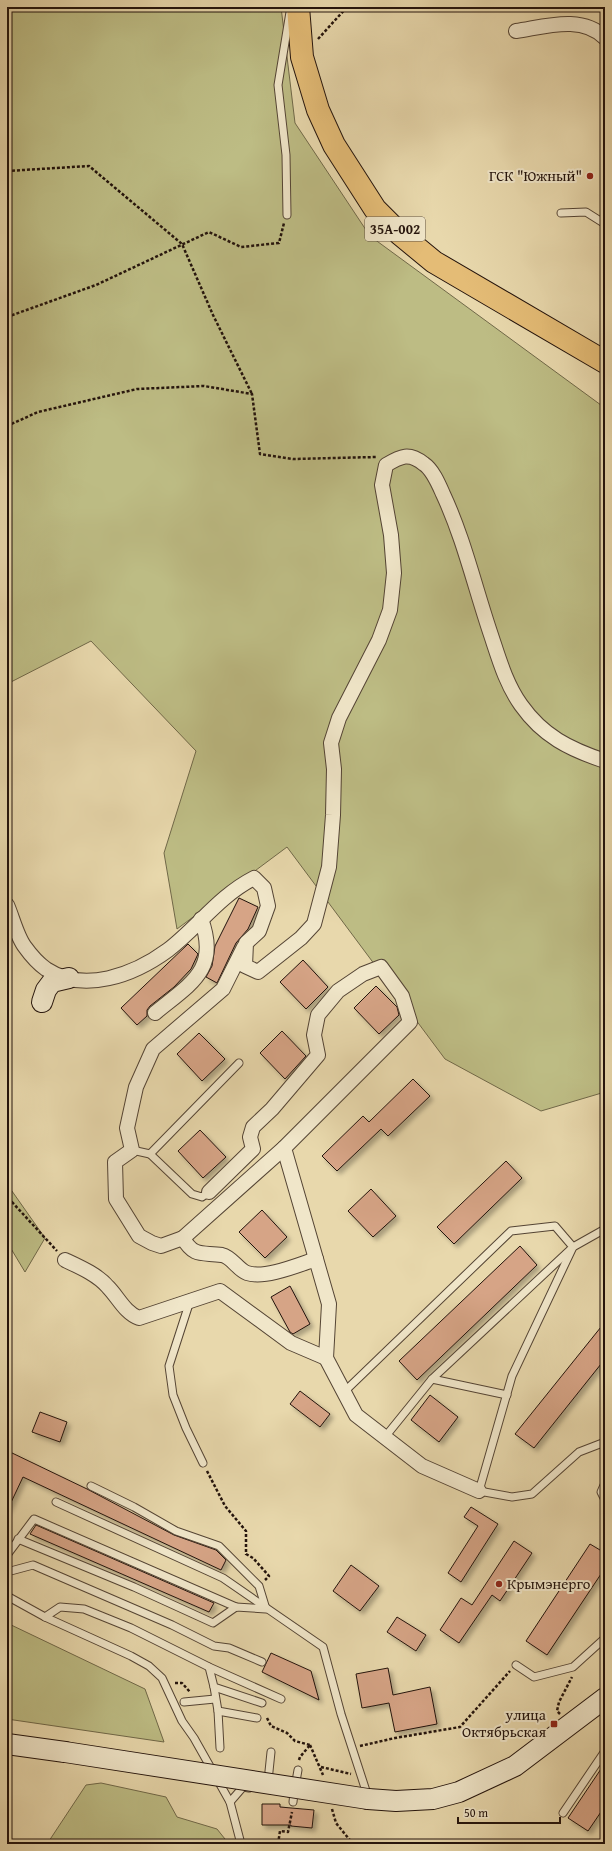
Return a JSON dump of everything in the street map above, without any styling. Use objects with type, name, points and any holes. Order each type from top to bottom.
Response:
[{"type":"highway","name":"35А-002","points":[[298,7],[302,57],[318,110],[334,146],[375,208],[400,234],[434,262],[605,362]]},
{"type":"main road","points":[[42,1002],[46,990],[52,982],[69,978]]},
{"type":"main road","points":[[7,1744],[368,1799],[433,1799],[459,1792],[515,1766],[605,1698]]},
{"type":"street","points":[[516,30],[571,24],[589,26],[605,38]]},
{"type":"street","points":[[246,943],[245,966],[258,972],[302,938],[314,924],[329,867],[333,815],[334,769],[331,743],[339,718],[379,640],[390,610],[394,573],[391,535],[382,485],[386,465],[399,457],[413,457],[426,464],[436,480],[452,513],[503,671],[520,704],[538,726],[560,741],[575,751],[605,761]]},
{"type":"street","points":[[7,904],[24,946],[46,968],[69,978],[90,981],[118,976],[138,969],[168,950],[222,899],[239,886],[254,878],[264,888],[268,906],[259,931],[246,943],[223,989],[153,1049],[136,1088],[127,1128],[132,1150],[115,1162],[116,1199],[139,1236],[161,1246],[183,1238],[284,1148],[410,1022],[402,996],[381,967],[363,974],[338,991],[318,1015],[314,1035],[318,1054],[272,1108],[253,1127],[250,1137],[253,1149],[209,1192]]},
{"type":"street","points":[[155,1013],[190,984],[200,972],[206,961],[207,935],[201,919]]},
{"type":"street","points":[[284,1148],[329,1304],[326,1358],[356,1415],[422,1466],[479,1491]]},
{"type":"street","points":[[183,1238],[187,1246],[196,1253],[224,1255],[247,1273],[273,1273],[316,1259]]},
{"type":"street","points":[[65,1260],[82,1268],[107,1285],[131,1315],[139,1318],[220,1291],[291,1343],[326,1358]]},
{"type":"lane","points":[[286,215],[286,155],[278,85],[290,7]]},
{"type":"lane","points":[[561,214],[586,212],[605,224]]},
{"type":"lane","points":[[150,1154],[239,1063]]},
{"type":"lane","points":[[132,1150],[150,1154],[192,1194],[202,1197],[209,1192]]},
{"type":"lane","points":[[344,1392],[511,1231],[555,1226],[573,1247]]},
{"type":"lane","points":[[385,1437],[432,1379],[573,1247],[605,1229]]},
{"type":"lane","points":[[573,1247],[512,1376],[479,1491],[512,1497],[532,1494],[579,1452],[605,1442]]},
{"type":"lane","points":[[190,1301],[169,1366],[173,1395],[186,1428],[204,1463]]},
{"type":"lane","points":[[432,1379],[507,1395]]},
{"type":"lane","points":[[605,1484],[601,1492],[605,1500]]},
{"type":"lane","points":[[91,1486],[134,1507],[176,1531],[219,1546],[258,1586],[266,1609]]},
{"type":"lane","points":[[56,1502],[224,1578],[266,1609],[323,1647],[368,1799]]},
{"type":"lane","points":[[7,1555],[34,1519],[236,1607],[266,1609]]},
{"type":"lane","points":[[18,1539],[134,1587],[213,1623],[236,1607]]},
{"type":"lane","points":[[7,1572],[33,1565],[172,1625],[214,1646],[229,1648],[262,1662]]},
{"type":"lane","points":[[7,1596],[45,1617],[131,1656],[149,1666],[162,1678],[182,1721],[194,1738],[230,1802],[241,1844]]},
{"type":"lane","points":[[45,1617],[60,1607],[84,1609],[131,1628],[281,1699]]},
{"type":"lane","points":[[516,1665],[534,1677],[573,1667],[605,1638]]},
{"type":"lane","points":[[209,1666],[218,1711],[220,1748]]},
{"type":"lane","points":[[214,1686],[262,1702]]},
{"type":"lane","points":[[184,1702],[215,1699]]},
{"type":"lane","points":[[218,1711],[257,1718]]},
{"type":"lane","points":[[563,1813],[605,1751]]},
{"type":"lane","points":[[267,1790],[271,1752]]},
{"type":"lane","points":[[293,1802],[298,1770]]},
{"type":"lane","points":[[230,1802],[242,1788],[294,1793]]},
{"type":"path","points":[[302,57],[347,7]]},
{"type":"path","points":[[7,171],[88,166],[182,244],[213,315],[252,394],[260,454],[293,459],[399,457]]},
{"type":"path","points":[[7,317],[96,285],[209,232],[241,247],[279,243],[286,215]]},
{"type":"path","points":[[7,426],[38,412],[137,389],[204,386],[252,394]]},
{"type":"path","points":[[7,1203],[12,1202],[65,1260]]},
{"type":"path","points":[[204,1463],[225,1506],[246,1531],[246,1554],[253,1558],[269,1576]]},
{"type":"path","points":[[352,1748],[395,1738],[460,1728],[516,1665]]},
{"type":"path","points":[[559,1702],[571,1680],[573,1667]]},
{"type":"path","points":[[271,1726],[287,1733],[295,1741],[310,1745],[300,1757],[298,1770]]},
{"type":"path","points":[[320,1767],[361,1776]]},
{"type":"path","points":[[278,1844],[280,1831],[288,1832],[293,1802]]},
{"type":"shaded area","points":[[7,7],[281,7],[295,123],[370,236],[605,408],[605,1092],[541,1111],[445,1059],[287,847],[177,929],[164,853],[196,751],[91,641],[7,684]]},
{"type":"shaded area","points":[[7,1184],[45,1238],[25,1272],[7,1242]]},
{"type":"shaded area","points":[[7,1623],[145,1689],[164,1742],[7,1719]]},
{"type":"shaded area","points":[[101,1783],[166,1797],[177,1817],[217,1829],[229,1844],[47,1844],[86,1785]]},
{"type":"building","points":[[239,898],[258,907],[248,929],[236,943],[217,983],[206,977],[212,966],[215,946]]},
{"type":"building","points":[[188,944],[198,954],[191,969],[174,987],[150,1006],[147,1010],[147,1016],[137,1025],[121,1008]]},
{"type":"building","points":[[303,960],[328,987],[306,1009],[280,982]]},
{"type":"building","points":[[376,986],[397,1007],[399,1015],[379,1034],[354,1008]]},
{"type":"building","points":[[282,1031],[306,1056],[285,1079],[260,1053]]},
{"type":"building","points":[[199,1033],[225,1059],[202,1081],[177,1054]]},
{"type":"building","points":[[413,1079],[430,1096],[388,1136],[381,1129],[337,1171],[322,1156],[363,1116],[369,1122]]},
{"type":"building","points":[[200,1130],[226,1157],[203,1178],[178,1151]]},
{"type":"building","points":[[506,1161],[522,1178],[454,1244],[437,1227]]},
{"type":"building","points":[[371,1189],[396,1216],[373,1237],[348,1211]]},
{"type":"building","points":[[262,1210],[287,1237],[265,1258],[239,1232]]},
{"type":"building","points":[[520,1246],[537,1265],[417,1380],[399,1361]]},
{"type":"building","points":[[290,1286],[310,1324],[293,1334],[290,1332],[271,1297]]},
{"type":"building","points":[[605,1322],[605,1359],[534,1448],[515,1434]]},
{"type":"building","points":[[300,1391],[330,1414],[320,1427],[290,1404]]},
{"type":"building","points":[[430,1395],[458,1417],[439,1442],[411,1420]]},
{"type":"building","points":[[40,1412],[67,1422],[60,1442],[32,1432]]},
{"type":"building","points":[[10,1452],[87,1489],[174,1535],[216,1550],[226,1560],[221,1570],[23,1477],[7,1511],[7,1460]]},
{"type":"building","points":[[471,1507],[498,1524],[461,1582],[448,1573],[478,1526],[464,1517]]},
{"type":"building","points":[[36,1525],[214,1603],[209,1612],[30,1534]]},
{"type":"building","points":[[514,1541],[532,1553],[500,1601],[492,1595],[459,1643],[440,1630],[461,1598],[472,1605]]},
{"type":"building","points":[[590,1544],[605,1553],[605,1568],[547,1655],[526,1641]]},
{"type":"building","points":[[351,1565],[379,1586],[360,1611],[333,1591]]},
{"type":"building","points":[[397,1617],[426,1635],[416,1651],[387,1632]]},
{"type":"building","points":[[271,1653],[311,1671],[319,1700],[262,1672]]},
{"type":"building","points":[[388,1668],[393,1695],[430,1687],[437,1724],[395,1732],[389,1703],[362,1708],[356,1674]]},
{"type":"building","points":[[605,1763],[605,1806],[588,1831],[568,1818]]},
{"type":"building","points":[[262,1804],[280,1804],[280,1807],[314,1810],[312,1828],[291,1825],[262,1825]]},
{"type":"place","name":"ГСК \"Южный\"","points":[[590,176]]},
{"type":"place","name":"Крымэнерго","points":[[499,1584]]},
{"type":"place","name":"улица Октябрьская","points":[[554,1724]]}]
